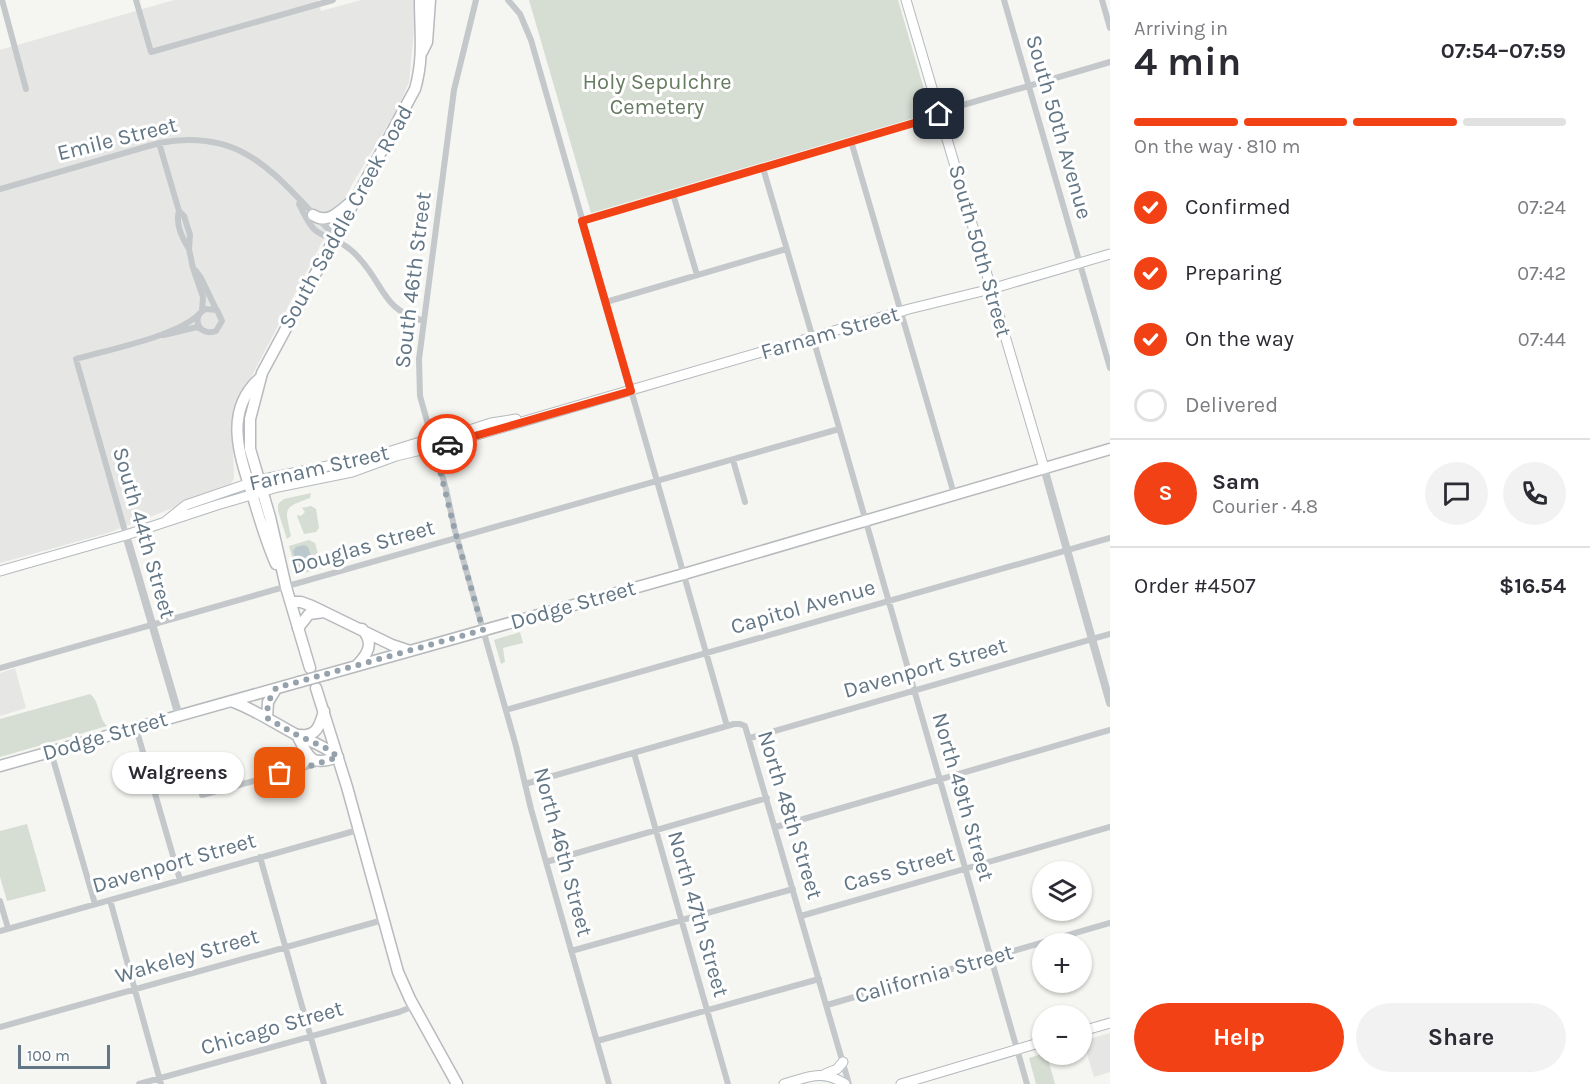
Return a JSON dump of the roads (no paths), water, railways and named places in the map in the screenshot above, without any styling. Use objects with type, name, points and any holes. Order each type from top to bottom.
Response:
[{"type":"main road","name":"South Saddle Creek Road","points":[[420,0],[422,52]]},
{"type":"main road","name":"South Saddle Creek Road","points":[[310,668],[286,587],[267,543],[256,487],[238,447],[237,423],[242,400],[250,387],[259,379],[415,89],[422,52],[427,42],[430,0]]},
{"type":"main road","name":"South 50th Street","points":[[906,0],[1044,468]]},
{"type":"main road","points":[[313,215],[320,219],[330,218],[358,195]]},
{"type":"main road","name":"Farnam Street","points":[[0,571],[164,522],[186,506],[256,487],[352,472],[433,443],[550,414],[901,312],[1110,255]]},
{"type":"main road","name":"Dodge Street","points":[[0,766],[684,573],[1110,449]]},
{"type":"main road","points":[[291,602],[301,602],[328,612],[394,646],[410,651]]},
{"type":"main road","points":[[298,627],[312,613],[328,612]]},
{"type":"main road","points":[[356,666],[369,648],[368,638],[362,629]]},
{"type":"main road","points":[[267,718],[268,702],[276,688]]},
{"type":"main road","points":[[316,688],[338,757],[398,972],[457,1084]]},
{"type":"main road","points":[[231,701],[328,749],[338,757]]},
{"type":"main road","points":[[297,735],[306,736],[315,732],[320,725],[324,711]]},
{"type":"main road","points":[[297,735],[306,754],[312,760],[320,762],[338,757]]},
{"type":"main road","points":[[300,767],[306,754]]},
{"type":"main road","points":[[1092,1028],[1110,1023]]},
{"type":"main road","points":[[901,1084],[1032,1045]]},
{"type":"main road","points":[[784,1084],[823,1075],[837,1069],[843,1062]]},
{"type":"main road","points":[[823,1075],[834,1077],[847,1084]]},
{"type":"street","points":[[2,0],[26,89]]},
{"type":"street","points":[[136,0],[152,52],[328,1]]},
{"type":"street","name":"South 46th Street","points":[[476,0],[454,90],[419,359],[419,381],[420,396],[483,630]]},
{"type":"street","name":"North 48th Street","points":[[508,0],[520,14],[531,40],[728,726],[738,723],[744,725],[750,738],[843,1062],[847,1084]]},
{"type":"street","name":"South 50th Avenue","points":[[1004,0],[1110,368]]},
{"type":"street","points":[[1102,0],[1110,28]]},
{"type":"street","points":[[582,221],[931,118],[1110,62]]},
{"type":"street","name":"Emile Street","points":[[0,189],[159,143],[196,139],[236,148],[267,166],[330,231],[335,240]]},
{"type":"street","points":[[851,141],[954,494]]},
{"type":"street","points":[[159,143],[179,211],[184,216],[190,236],[189,249],[193,268],[203,297],[197,322],[201,329]]},
{"type":"street","name":"North 49th Street","points":[[763,168],[1027,1084]]},
{"type":"street","points":[[673,194],[697,275]]},
{"type":"street","name":"Emile Street","points":[[296,198],[313,228],[322,236],[335,240],[358,257],[394,306],[403,314],[424,321]]},
{"type":"street","points":[[606,302],[786,249]]},
{"type":"street","points":[[160,335],[169,335],[197,327],[208,333],[219,328],[222,317],[193,268]]},
{"type":"street","points":[[160,335],[189,322],[209,308],[217,310]]},
{"type":"street","name":"South 44th Street","points":[[160,335],[76,359],[179,716]]},
{"type":"street","name":"Douglas Street","points":[[0,668],[839,429]]},
{"type":"street","points":[[733,460],[745,502]]},
{"type":"street","points":[[1044,468],[1110,703]]},
{"type":"street","name":"Capitol Avenue","points":[[506,710],[1110,538]]},
{"type":"street","name":"North 46th Street","points":[[483,630],[609,1084]]},
{"type":"street","name":"Davenport Street","points":[[750,738],[1110,634]]},
{"type":"street","points":[[525,784],[728,726]]},
{"type":"street","points":[[136,728],[180,880]]},
{"type":"street","points":[[776,827],[1110,730]]},
{"type":"street","points":[[51,752],[95,904]]},
{"type":"street","name":"North 47th Street","points":[[634,753],[728,1084]]},
{"type":"street","points":[[202,795],[320,762]]},
{"type":"street","points":[[546,862],[767,798]]},
{"type":"street","name":"Cass Street","points":[[801,916],[1110,827]]},
{"type":"street","name":"Davenport Street","points":[[0,931],[358,830]]},
{"type":"street","points":[[260,857],[324,1084]]},
{"type":"street","points":[[571,951],[793,889]]},
{"type":"street","points":[[110,900],[160,1081]]},
{"type":"street","points":[[0,902],[8,928]]},
{"type":"street","name":"Wakeley Street","points":[[0,1027],[383,920]]},
{"type":"street","name":"California Street","points":[[826,1005],[1110,923]]},
{"type":"street","points":[[597,1041],[819,979]]},
{"type":"street","name":"Chicago Street","points":[[139,1084],[160,1081],[414,1006]]},
{"type":"place","name":"Walgreens","points":[[280,773]]},
{"type":"park label","name":"Holy Sepulchre Cemetery","points":[[657,94]]}]
